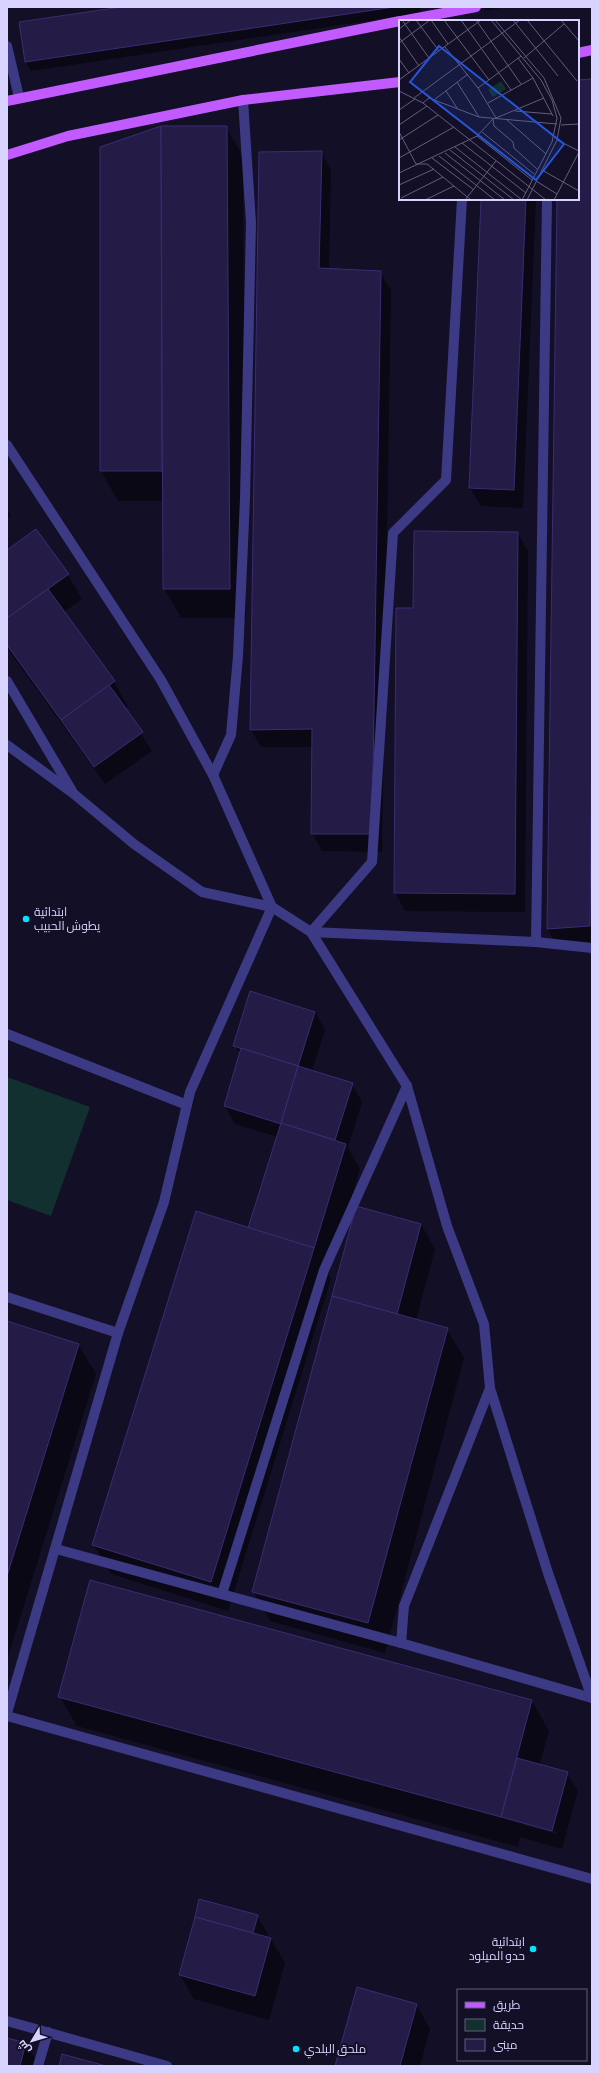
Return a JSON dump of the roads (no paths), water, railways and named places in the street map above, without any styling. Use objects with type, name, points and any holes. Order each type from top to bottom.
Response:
[{"type":"main road","points":[[405,20],[448,9],[476,7]]},
{"type":"main road","points":[[7,100],[399,21]]},
{"type":"main road","points":[[579,53],[592,50]]},
{"type":"main road","points":[[7,155],[68,136],[243,100],[399,82]]},
{"type":"street","points":[[7,46],[19,97]]},
{"type":"street","points":[[213,775],[231,735],[238,656],[244,515],[251,222],[243,100]]},
{"type":"street","points":[[311,932],[372,862],[393,533],[446,480],[462,200]]},
{"type":"street","points":[[536,942],[548,200]]},
{"type":"street","points":[[7,445],[161,680],[213,775],[272,906],[190,1092],[164,1202],[118,1333],[7,1713]]},
{"type":"street","points":[[7,681],[74,794]]},
{"type":"street","points":[[7,745],[74,794],[134,844],[202,892],[272,906],[311,932],[407,1086],[447,1226],[484,1324],[490,1388],[548,1573],[592,1698]]},
{"type":"street","points":[[311,932],[536,942],[592,948]]},
{"type":"street","points":[[7,1034],[187,1104]]},
{"type":"street","points":[[222,1594],[324,1270],[407,1086]]},
{"type":"street","points":[[7,1297],[118,1333]]},
{"type":"street","points":[[401,1643],[404,1606],[490,1388]]},
{"type":"street","points":[[56,1549],[401,1643],[592,1698]]},
{"type":"street","points":[[7,1716],[592,1879]]},
{"type":"street","points":[[7,2021],[167,2066]]},
{"type":"street","points":[[38,2066],[48,2032]]},
{"type":"place","name":"ابتدائية يطوش الحبيب","points":[[26,919]]},
{"type":"place","name":"ابتدائية حدو الميلود","points":[[533,1949]]},
{"type":"place","name":"ملحق البلدي","points":[[296,2049]]}]
